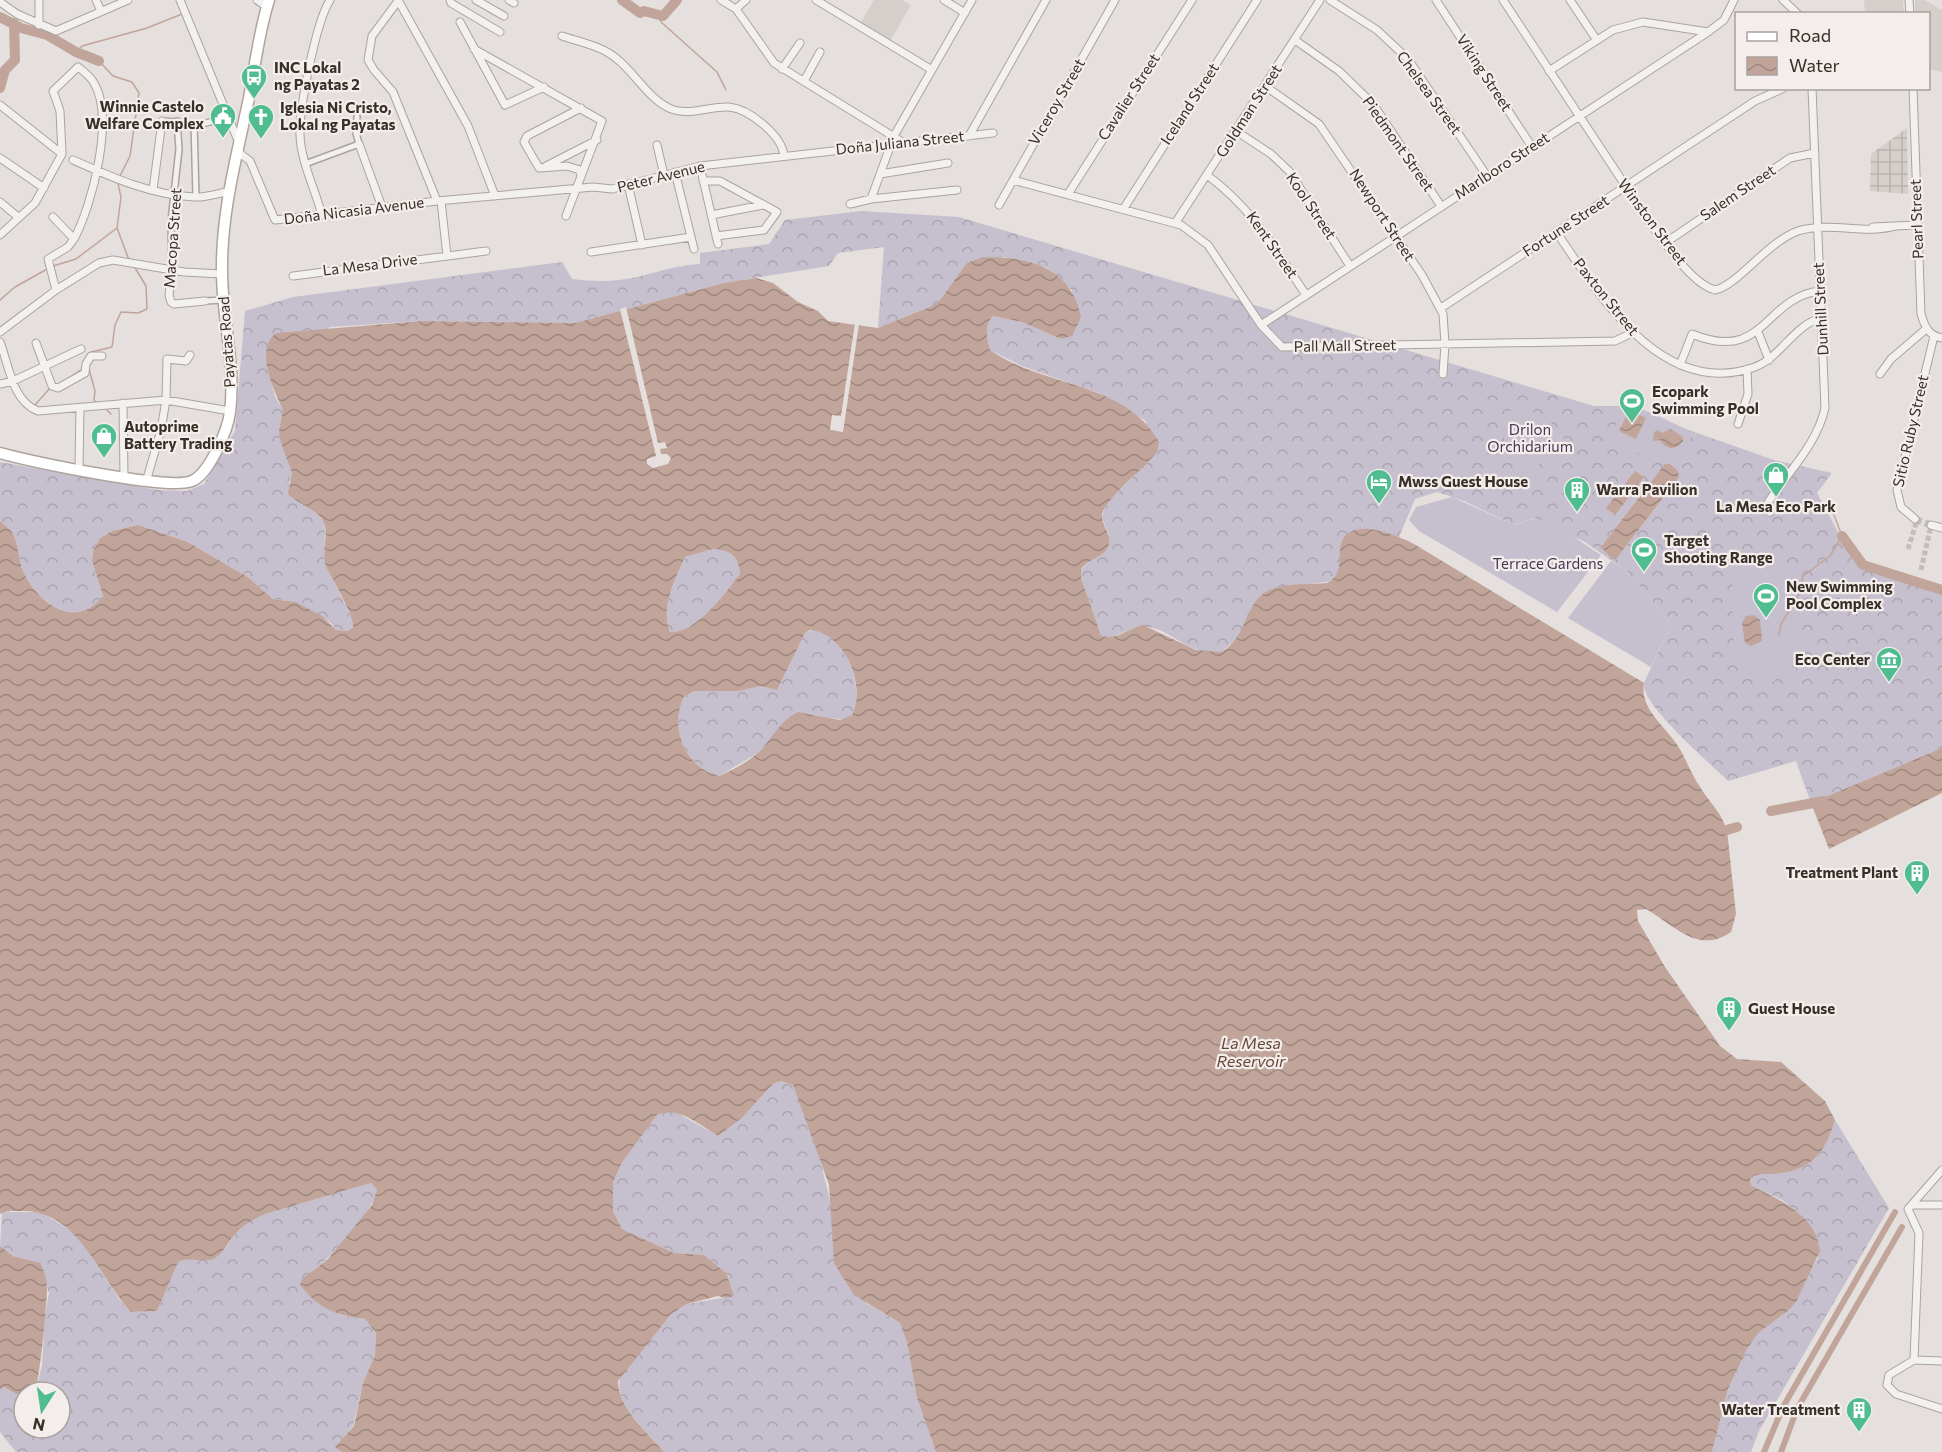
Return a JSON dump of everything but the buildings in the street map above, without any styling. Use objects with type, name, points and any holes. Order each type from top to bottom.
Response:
[{"type":"main road","name":"Payatas Road","points":[[0,453],[146,482],[182,484],[197,478],[213,456],[227,426],[230,411],[222,274],[225,220],[264,2]]},
{"type":"street","points":[[39,0],[39,25]]},
{"type":"street","points":[[96,0],[101,11]]},
{"type":"street","points":[[0,2],[39,25],[56,31],[128,0]]},
{"type":"street","points":[[180,0],[229,117],[239,148]]},
{"type":"street","points":[[322,215],[305,164],[300,135],[306,88],[322,18],[330,0]]},
{"type":"street","points":[[447,256],[439,201],[393,92],[368,60],[372,36],[398,0],[479,149],[495,196]]},
{"type":"street","points":[[476,0],[504,16]]},
{"type":"street","points":[[721,0],[736,9],[774,63],[881,128],[893,140]]},
{"type":"street","points":[[736,9],[746,0]]},
{"type":"street","points":[[816,0],[932,70]]},
{"type":"street","points":[[944,0],[965,13]]},
{"type":"street","points":[[871,200],[893,140],[972,0]]},
{"type":"street","points":[[969,136],[1046,0]]},
{"type":"street","name":"Viceroy Street","points":[[999,205],[1115,0]]},
{"type":"street","name":"Cavalier Street","points":[[1068,194],[1192,0]]},
{"type":"street","name":"Iceland Street","points":[[1124,208],[1257,0]]},
{"type":"street","name":"Goldman Street","points":[[1176,222],[1320,0]]},
{"type":"street","name":"Chelsea Street","points":[[1330,0],[1377,30],[1408,59],[1487,176]]},
{"type":"street","name":"Viking Street","points":[[1436,0],[1532,147]]},
{"type":"street","name":"Winston Street","points":[[1503,0],[1625,188],[1665,243],[1703,284],[1715,290],[1726,285],[1772,245],[1797,232],[1818,228],[1917,225]]},
{"type":"street","points":[[1570,0],[1596,39]]},
{"type":"street","name":"Marlboro Street","points":[[1261,325],[1708,32],[1724,20],[1734,0]]},
{"type":"street","points":[[1783,0],[1796,12]]},
{"type":"street","points":[[451,2],[500,32]]},
{"type":"street","points":[[460,22],[505,105],[544,87]]},
{"type":"street","points":[[1549,71],[1613,30],[1643,22],[1708,32]]},
{"type":"street","points":[[562,36],[615,57],[663,105],[674,110],[685,112],[733,108],[772,131],[783,147],[784,156]]},
{"type":"street","name":"Piedmont Street","points":[[1295,40],[1339,72],[1373,104],[1441,206]]},
{"type":"street","points":[[782,69],[800,44]]},
{"type":"street","points":[[474,49],[602,121],[597,140],[566,216]]},
{"type":"street","points":[[804,81],[820,52]]},
{"type":"street","points":[[0,235],[35,203],[62,154],[60,111],[53,91],[76,68],[80,68],[94,82],[100,98],[102,138],[82,225],[74,240],[47,263],[56,290]]},
{"type":"street","name":"Newport Street","points":[[1265,86],[1319,124],[1396,236],[1441,308],[1445,344],[1443,374]]},
{"type":"street","name":"Fortune Street","points":[[1441,308],[1755,101],[1780,90]]},
{"type":"street","name":"Dunhill Street","points":[[1770,512],[1767,505],[1769,501],[1807,449],[1823,417],[1826,403],[1812,90]]},
{"type":"street","name":"Pearl Street","points":[[1913,90],[1921,314],[1926,329]]},
{"type":"street","points":[[1,106],[62,154]]},
{"type":"street","points":[[581,108],[526,138],[524,143],[534,165],[543,168],[577,168],[581,179]]},
{"type":"street","points":[[153,189],[162,121],[210,123],[229,117]]},
{"type":"street","points":[[357,117],[358,144],[382,207]]},
{"type":"street","name":"Macopa Street","points":[[177,121],[179,149],[171,221],[172,270],[169,295],[174,304],[224,300]]},
{"type":"street","points":[[194,123],[196,197]]},
{"type":"street","points":[[881,128],[887,136],[881,145]]},
{"type":"street","name":"Kool Street","points":[[1236,131],[1271,154],[1289,171],[1350,266]]},
{"type":"street","name":"Doña Juliana Street","points":[[808,153],[881,145],[893,140],[904,142],[993,133]]},
{"type":"street","points":[[543,168],[597,140]]},
{"type":"street","points":[[305,164],[358,144]]},
{"type":"street","points":[[657,145],[664,175]]},
{"type":"street","name":"Doña Nicasia Avenue","points":[[239,148],[250,161],[274,220],[439,201]]},
{"type":"street","name":"Peter Avenue","points":[[439,201],[577,189],[610,189],[700,166],[808,153]]},
{"type":"street","name":"Salem Street","points":[[1665,243],[1790,158],[1815,153]]},
{"type":"street","points":[[0,158],[44,188]]},
{"type":"street","points":[[73,160],[96,171],[174,195],[196,197],[231,191]]},
{"type":"street","points":[[880,174],[948,163]]},
{"type":"street","points":[[700,166],[717,240],[764,230],[777,212],[720,181],[704,181]]},
{"type":"street","points":[[675,172],[694,249]]},
{"type":"street","name":"Kent Street","points":[[1207,175],[1241,202],[1306,295]]},
{"type":"street","name":"Pall Mall Street","points":[[1013,180],[1176,222],[1208,245],[1261,325],[1282,346],[1615,341],[1632,333]]},
{"type":"street","points":[[628,184],[642,244]]},
{"type":"street","points":[[850,204],[957,190]]},
{"type":"street","points":[[0,202],[18,217]]},
{"type":"street","points":[[711,215],[763,205]]},
{"type":"street","points":[[53,217],[74,240]]},
{"type":"street","name":"Paxton Street","points":[[1557,233],[1597,290],[1632,333],[1680,365],[1716,371],[1747,369],[1769,360],[1812,322],[1821,318]]},
{"type":"street","points":[[591,252],[691,237]]},
{"type":"street","name":"La Mesa Drive","points":[[293,276],[486,251]]},
{"type":"street","points":[[0,332],[56,290],[99,263],[112,260],[172,270],[222,274]]},
{"type":"street","points":[[1680,365],[1692,334],[1721,342],[1758,332],[1790,300],[1801,294],[1820,291]]},
{"type":"street","points":[[1880,374],[1891,359],[1926,329],[1934,336],[1942,338]]},
{"type":"street","points":[[1758,332],[1769,360]]},
{"type":"street","name":"Sitio Ruby Street","points":[[1915,519],[1901,507],[1897,490],[1934,336]]},
{"type":"street","points":[[0,342],[22,401],[38,411],[166,400],[230,411]]},
{"type":"street","points":[[36,343],[52,386],[58,388],[85,373],[87,362],[93,355],[102,356]]},
{"type":"street","points":[[0,384],[13,381],[81,349]]},
{"type":"street","points":[[146,482],[161,430],[166,400],[167,359],[186,361],[190,355]]},
{"type":"street","points":[[1738,424],[1748,394],[1747,369]]},
{"type":"street","points":[[123,404],[124,477]]},
{"type":"street","points":[[79,468],[80,408]]},
{"type":"street","points":[[1931,525],[1942,528]]},
{"type":"street","points":[[1914,1360],[1919,1233],[1908,1209],[1942,1170]]},
{"type":"street","points":[[1914,1204],[1942,1205]]},
{"type":"street","points":[[1942,1361],[1914,1360],[1889,1375],[1887,1385],[1896,1394],[1942,1409]]},
{"type":"shaded area","points":[[874,0],[902,0],[911,5],[889,43],[860,24]]},
{"type":"shaded area","points":[[1864,0],[1903,0],[1904,12],[1865,12]]},
{"type":"shaded area","points":[[1915,0],[1924,0],[1942,10],[1942,72],[1930,69],[1930,12],[1915,12]]},
{"type":"shaded area","points":[[1907,128],[1908,194],[1870,191],[1871,154]]},
{"type":"green space","points":[[862,211],[959,217],[1594,406],[1636,406],[1669,423],[1774,460],[1832,473],[1817,493],[1844,543],[1863,565],[1942,590],[1942,748],[1811,803],[1796,761],[1728,781],[1664,719],[1646,693],[1644,683],[1671,624],[1628,572],[1585,542],[1534,518],[1514,525],[1464,501],[1437,492],[1415,499],[1399,537],[1366,529],[1343,540],[1339,570],[1334,579],[1327,582],[1288,586],[1261,595],[1236,640],[1221,652],[1190,647],[1165,632],[1147,627],[1107,638],[1101,635],[1081,578],[1081,570],[1093,558],[1102,554],[1109,535],[1102,518],[1105,505],[1150,460],[1146,421],[1098,393],[1022,366],[990,350],[987,327],[993,316],[1022,322],[1061,339],[1072,290],[1047,268],[1004,257],[948,289],[932,306],[878,328],[884,247],[838,253],[829,266],[724,283],[575,323],[422,321],[330,327],[268,371],[275,397],[283,410],[279,430],[292,473],[289,483],[324,522],[325,562],[352,622],[353,627],[348,631],[336,630],[331,623],[296,602],[273,599],[249,578],[188,542],[138,525],[111,531],[100,538],[93,551],[92,561],[103,597],[92,607],[70,612],[47,602],[29,583],[21,566],[13,534],[0,521],[0,462],[158,490],[187,491],[204,484],[235,431],[245,311],[293,297],[562,262],[572,279],[606,281],[633,278],[700,264],[700,253],[769,244],[785,220]],"holes":[[[1679,477],[1617,558],[1601,547],[1628,515]]]},
{"type":"green space","points":[[1626,406],[1650,413],[1694,432],[1681,456],[1644,456],[1609,439]]},
{"type":"green space","name":"Drilon Orchidarium","points":[[1504,411],[1541,415],[1553,425],[1567,443],[1523,476],[1504,448]]},
{"type":"green space","name":"Terrace Gardens","points":[[1452,497],[1514,525],[1533,519],[1548,522],[1601,555],[1557,612],[1419,531],[1409,520],[1416,507]]},
{"type":"green space","points":[[713,549],[725,551],[733,556],[738,563],[740,574],[700,620],[680,631],[670,632],[667,613],[670,594],[685,557]]},
{"type":"green space","name":"New Swimming Pool Complex","points":[[1757,559],[1781,568],[1795,601],[1802,628],[1802,653],[1797,662],[1768,686],[1740,659],[1733,639],[1732,570]]},
{"type":"green space","name":"Terrace Gardens","points":[[1611,561],[1628,572],[1671,624],[1651,667],[1568,618]]},
{"type":"green space","points":[[813,630],[824,633],[835,641],[850,663],[856,690],[856,703],[852,715],[839,719],[794,714],[758,753],[719,776],[707,772],[697,764],[683,745],[680,733],[678,721],[684,697],[694,691],[760,686],[777,690],[805,633]]},
{"type":"green space","points":[[781,1081],[793,1085],[817,1147],[832,1209],[866,1303],[900,1323],[907,1342],[917,1398],[936,1452],[664,1452],[625,1405],[619,1384],[622,1373],[671,1314],[687,1304],[733,1296],[725,1273],[704,1255],[674,1253],[622,1229],[613,1211],[613,1183],[621,1164],[657,1115],[665,1111],[674,1111],[718,1136],[742,1118],[773,1084]]},
{"type":"green space","points":[[1835,1120],[1889,1208],[1759,1431],[1751,1452],[1712,1452],[1728,1389],[1747,1349],[1757,1333],[1783,1315],[1818,1258],[1800,1214],[1782,1200],[1751,1185],[1750,1179],[1763,1174],[1786,1173],[1806,1165],[1814,1159],[1826,1143]]},
{"type":"green space","points":[[371,1183],[377,1190],[360,1222],[312,1271],[340,1315],[365,1319],[376,1333],[375,1355],[363,1383],[353,1426],[336,1447],[342,1452],[16,1452],[0,1432],[0,1390],[4,1387],[12,1392],[12,1440],[72,1440],[72,1380],[38,1380],[42,1366],[45,1315],[49,1293],[39,1263],[13,1256],[0,1246],[2,1212],[41,1212],[67,1228],[81,1240],[119,1299],[131,1312],[157,1311],[177,1262],[218,1255],[241,1228],[265,1214]]},
{"type":"water","name":"La Mesa Reservoir","points":[[983,257],[1016,259],[1045,268],[1068,286],[1076,300],[1081,317],[1072,336],[1061,339],[1022,322],[993,316],[987,328],[990,350],[1010,362],[1105,396],[1126,407],[1145,422],[1159,442],[1157,452],[1103,510],[1102,520],[1109,539],[1108,547],[1103,554],[1087,563],[1081,570],[1081,578],[1101,635],[1117,636],[1143,625],[1196,650],[1221,652],[1236,639],[1254,604],[1266,592],[1296,584],[1327,583],[1333,579],[1339,569],[1342,541],[1348,534],[1365,529],[1387,533],[1414,544],[1644,683],[1649,709],[1678,746],[1697,782],[1725,824],[1736,914],[1731,932],[1708,940],[1687,935],[1646,909],[1637,910],[1638,921],[1665,967],[1720,1046],[1737,1059],[1781,1062],[1825,1101],[1835,1120],[1826,1143],[1814,1159],[1806,1165],[1786,1173],[1763,1174],[1750,1179],[1751,1185],[1784,1203],[1804,1218],[1817,1238],[1820,1251],[1796,1302],[1758,1333],[1747,1349],[1728,1389],[1712,1452],[936,1452],[917,1398],[907,1342],[900,1323],[854,1295],[834,1263],[829,1185],[793,1085],[781,1081],[773,1084],[742,1118],[718,1136],[697,1122],[681,1115],[665,1113],[657,1115],[621,1164],[613,1183],[613,1211],[622,1229],[674,1253],[704,1255],[726,1273],[734,1296],[726,1298],[718,1296],[687,1304],[671,1314],[618,1381],[619,1391],[628,1410],[664,1452],[342,1452],[335,1447],[354,1426],[363,1383],[375,1355],[376,1333],[365,1319],[328,1310],[314,1300],[300,1285],[302,1279],[328,1259],[372,1205],[377,1190],[371,1183],[265,1214],[240,1229],[222,1253],[215,1258],[178,1262],[157,1311],[131,1312],[86,1248],[59,1222],[42,1214],[23,1211],[8,1211],[0,1214],[0,521],[13,534],[21,566],[29,583],[47,602],[58,609],[70,612],[81,611],[92,606],[103,596],[92,561],[93,551],[100,538],[112,531],[138,525],[188,542],[249,578],[273,599],[296,602],[322,616],[336,630],[348,631],[353,627],[350,615],[325,563],[324,523],[318,514],[288,494],[292,473],[280,440],[279,430],[283,410],[271,382],[266,360],[270,340],[276,333],[422,321],[575,323],[724,283],[756,278],[773,283],[798,302],[818,311],[828,321],[878,328],[932,306],[940,300],[967,263]],"holes":[[[713,549],[725,551],[733,556],[738,563],[740,574],[700,620],[680,631],[670,632],[667,623],[668,603],[673,584],[685,557]],[[810,630],[822,633],[833,640],[849,662],[857,689],[852,715],[840,720],[798,712],[782,724],[757,754],[747,761],[719,776],[707,772],[697,764],[683,745],[678,721],[684,697],[694,691],[738,691],[760,686],[777,690],[805,633]]]},
{"type":"water","name":"Ecopark Swimming Pool","points":[[1629,410],[1646,418],[1636,439],[1619,431]]},
{"type":"water","points":[[1670,429],[1682,436],[1683,441],[1677,446],[1671,448],[1660,440],[1653,441],[1654,432],[1658,430],[1662,433]]},
{"type":"water","points":[[1665,464],[1670,464],[1678,471],[1679,477],[1617,558],[1612,559],[1601,547]]},
{"type":"water","points":[[1635,471],[1644,477],[1615,515],[1606,508]]},
{"type":"water","points":[[1754,615],[1760,620],[1762,641],[1751,646],[1745,643],[1742,623],[1746,616]]},
{"type":"water","points":[[1942,748],[1942,793],[1829,849],[1811,803]]},
{"type":"water","points":[[0,1246],[13,1256],[40,1263],[46,1277],[47,1296],[37,1380],[12,1380],[12,1392],[4,1387],[0,1390]]},
{"type":"pier","points":[[626,307],[658,443],[665,442],[667,448],[660,449],[661,454],[667,454],[671,458],[668,464],[653,468],[647,464],[647,459],[656,456],[620,309]]},
{"type":"pier","points":[[855,323],[859,324],[843,432],[830,430],[832,415],[841,416]]},
{"type":"waterway","points":[[622,0],[640,13],[644,11],[663,16],[677,0]]},
{"type":"waterway","points":[[76,52],[82,46],[147,28],[182,14]]},
{"type":"waterway","points":[[657,14],[661,22],[717,72],[726,90]]},
{"type":"waterway","points":[[0,17],[21,28],[47,35],[76,52],[99,61]]},
{"type":"waterway","points":[[0,88],[5,70],[15,60],[14,23]]},
{"type":"waterway","points":[[99,61],[113,76],[132,82],[139,93],[130,156],[120,176]]},
{"type":"waterway","points":[[118,184],[121,197],[117,228],[129,260]]},
{"type":"waterway","points":[[53,266],[76,259],[117,228]]},
{"type":"waterway","points":[[86,359],[91,352],[112,347],[115,325],[121,312],[138,313],[147,309],[146,286],[134,266]]},
{"type":"waterway","points":[[0,300],[15,287],[49,268]]},
{"type":"waterway","points":[[88,365],[95,391],[94,400],[97,403]]},
{"type":"waterway","points":[[69,378],[82,369]]},
{"type":"waterway","points":[[35,405],[50,388]]},
{"type":"waterway","points":[[106,409],[111,414]]},
{"type":"waterway","points":[[1779,635],[1781,624],[1798,596],[1803,576],[1830,556],[1842,536],[1834,515],[1827,508]]},
{"type":"waterway","points":[[1842,536],[1863,565],[1942,590]]},
{"type":"waterway","points":[[1771,811],[1824,801]]},
{"type":"waterway","points":[[1727,830],[1737,827]]},
{"type":"waterway","points":[[1764,1452],[1783,1407],[1895,1212]]},
{"type":"waterway","points":[[1781,1452],[1797,1409],[1902,1227]]},
{"type":"tunnel","points":[[1915,519],[1931,525]]},
{"type":"tunnel","points":[[1908,549],[1917,520]]},
{"type":"tunnel","points":[[1921,570],[1931,525]]},
{"type":"place","name":"INC Lokal ng Payatas 2","points":[[254,100]]},
{"type":"place","name":"Winnie Castelo Welfare Complex","points":[[223,139]]},
{"type":"place","name":"Iglesia Ni Cristo, Lokal ng Payatas","points":[[261,140]]},
{"type":"place","name":"Ecopark Swimming Pool","points":[[1632,424]]},
{"type":"place","name":"Autoprime Battery Trading","points":[[104,459]]},
{"type":"place","name":"La Mesa Eco Park","points":[[1776,498]]},
{"type":"place","name":"Mwss Guest House","points":[[1379,505]]},
{"type":"place","name":"Warra Pavilion","points":[[1577,513]]},
{"type":"place","name":"Target Shooting Range","points":[[1644,573]]},
{"type":"place","name":"New Swimming Pool Complex","points":[[1766,619]]},
{"type":"place","name":"Eco Center","points":[[1889,683]]},
{"type":"place","name":"Treatment Plant","points":[[1917,896]]},
{"type":"place","name":"Guest House","points":[[1729,1032]]},
{"type":"place","name":"Water Treatment","points":[[1859,1433]]}]
